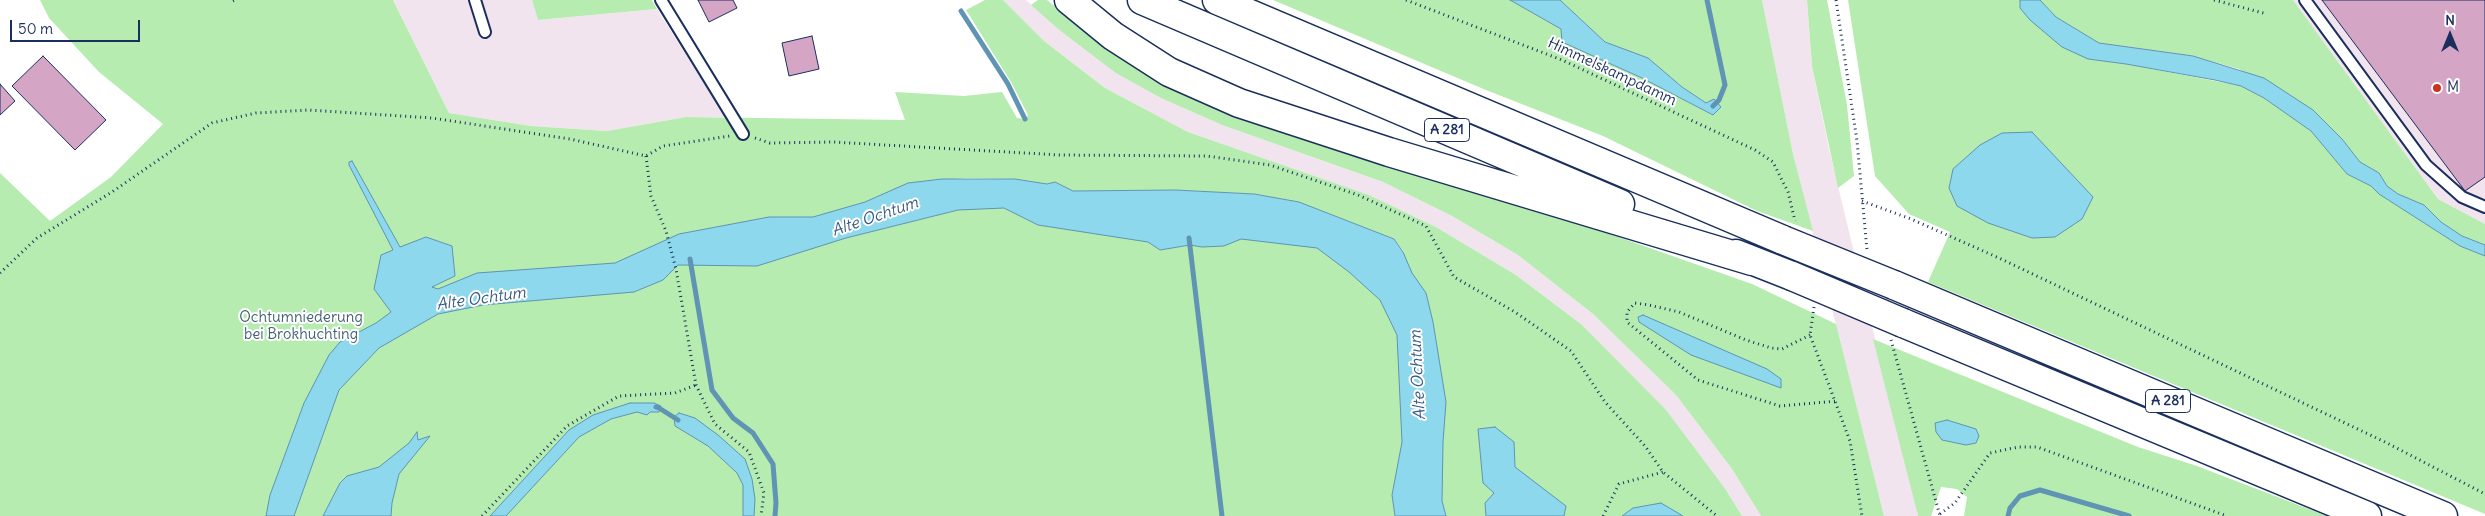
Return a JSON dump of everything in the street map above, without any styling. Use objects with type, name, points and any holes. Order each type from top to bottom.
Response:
[{"type":"highway","points":[[1069,0],[1113,36],[1169,72],[1239,103],[1389,152],[1752,261]]},
{"type":"highway","name":"A 281","points":[[1142,0],[1752,261],[2367,516]]},
{"type":"highway","name":"A 281","points":[[1217,0],[1790,234],[1894,285],[2443,516]]},
{"type":"highway","points":[[1230,0],[1271,22]]},
{"type":"lane","points":[[475,0],[485,32]]},
{"type":"lane","points":[[661,0],[743,134]]},
{"type":"lane","points":[[2305,0],[2426,164],[2462,197],[2485,207]]},
{"type":"path","name":"Himmelskampdamm","points":[[1406,0],[1562,60],[1755,150],[1773,162],[1788,192],[1790,234]]},
{"type":"path","points":[[1836,0],[1857,142]]},
{"type":"path","points":[[2214,0],[2267,14]]},
{"type":"path","points":[[0,273],[37,238],[112,192],[212,123],[256,113],[308,110],[432,118],[570,140],[646,156],[663,146],[743,134],[770,143],[833,142],[1060,155],[1208,156],[1270,165],[1358,195],[1426,226],[1454,277],[1515,312],[1571,351],[1605,402],[1644,446],[1663,472],[1717,516]]},
{"type":"path","points":[[646,156],[651,196],[667,237],[676,269],[696,385],[716,424],[749,452],[764,492],[761,516]]},
{"type":"path","points":[[1862,201],[1912,219],[1999,258],[2387,443],[2485,494]]},
{"type":"path","points":[[1812,299],[1814,307],[1810,335],[1837,401],[1850,441],[1862,516]]},
{"type":"path","points":[[1810,335],[1782,349],[1771,348],[1746,340],[1678,312],[1635,303],[1627,312],[1627,322],[1698,380],[1780,406],[1837,401]]},
{"type":"path","points":[[482,516],[566,426],[619,396],[675,392],[696,385]]},
{"type":"path","points":[[1940,516],[1954,503],[1990,453],[2018,447],[2038,447],[2228,516]]},
{"type":"path","points":[[1603,516],[1619,484],[1663,472]]},
{"type":"shaded area","points":[[393,0],[532,0],[538,20],[657,9],[725,117],[686,117],[607,131],[531,126],[449,113]]},
{"type":"shaded area","points":[[1003,0],[1026,0],[1058,29],[1163,99],[1222,125],[1383,182],[1452,216],[1518,255],[1593,314],[1676,395],[1732,469],[1761,516],[1742,516],[1726,490],[1581,324],[1516,275],[1436,227],[1369,195],[1188,132],[1105,88],[1044,41]]},
{"type":"shaded area","points":[[1762,0],[1807,0],[1812,66],[1829,149],[1918,516],[1884,516],[1793,154]]},
{"type":"shaded area","name":"M","points":[[2293,0],[2485,0],[2485,224],[2438,199]]},
{"type":"green space","name":"Ochtumniederung bei Brokhuchting","points":[[40,0],[393,0],[449,113],[531,126],[607,131],[686,117],[905,120],[895,92],[964,96],[1002,92],[1017,118],[1025,119],[1028,115],[1011,82],[966,10],[985,0],[1003,0],[1044,41],[1105,88],[1188,132],[1369,195],[1436,227],[1516,275],[1581,324],[1666,410],[1726,490],[1742,516],[0,516],[0,173],[50,221],[111,177],[163,124],[99,72],[49,18]],"holes":[[[967,178],[1015,179],[1047,184],[1055,182],[1073,191],[1175,190],[1254,194],[1299,202],[1394,239],[1404,252],[908,183]]]},
{"type":"green space","points":[[532,0],[652,0],[657,9],[538,20]]},
{"type":"green space","points":[[1038,0],[1047,0],[1102,45],[1590,227],[1752,284],[1836,324],[1884,516],[1761,516],[1732,469],[1676,395],[1593,314],[1518,255],[1452,216],[1383,182],[1222,125],[1163,99],[1116,73],[1058,29],[1031,5]]},
{"type":"green space","points":[[1273,0],[1510,0],[1561,29],[1563,42],[1642,78],[1713,115],[1706,103],[1682,87],[1648,59],[1605,42],[1560,0],[1762,0],[1793,154],[1813,231],[1757,211],[1603,136],[1486,90]]},
{"type":"green space","points":[[1807,0],[1827,0],[1847,105],[1854,176],[1838,188],[1812,66]]},
{"type":"green space","points":[[1848,0],[2020,0],[2020,8],[2088,59],[2126,64],[2241,86],[2264,98],[2311,131],[2347,174],[2371,186],[2379,194],[2460,246],[2485,256],[2485,514],[1928,282],[1950,232],[1909,214],[1875,176]]},
{"type":"green space","points":[[2040,0],[2293,0],[2438,199],[2485,224],[2485,245],[2462,236],[2441,222],[2424,205],[2398,194],[2387,186],[2379,173],[2360,162],[2342,139],[2313,110],[2239,69],[2193,56],[2099,43],[2056,17]]},
{"type":"green space","points":[[1873,339],[2138,447],[2197,466],[2327,516],[1964,516],[1967,497],[1957,489],[1941,487],[1931,516],[1918,516]]},
{"type":"water","points":[[1510,0],[1560,0],[1605,42],[1648,58],[1682,87],[1706,103],[1714,99],[1721,107],[1713,115],[1642,78],[1562,42],[1561,29]]},
{"type":"water","points":[[2020,0],[2040,0],[2056,17],[2099,43],[2193,56],[2264,78],[2313,110],[2342,139],[2360,162],[2379,173],[2387,186],[2398,194],[2424,205],[2441,222],[2462,236],[2485,245],[2485,256],[2460,246],[2379,194],[2371,186],[2347,174],[2311,131],[2264,98],[2241,86],[2215,80],[2088,59],[2062,47],[2030,20],[2020,8]]},
{"type":"water","points":[[2032,132],[2093,197],[2082,219],[2055,237],[2032,238],[1988,223],[1957,206],[1949,188],[1953,169],[1980,145],[2002,133]]},
{"type":"water","name":"Alte Ochtum","points":[[352,161],[400,247],[426,237],[452,246],[455,276],[432,287],[438,289],[477,273],[615,263],[679,234],[769,217],[813,217],[865,202],[908,183],[942,179],[1015,179],[1047,184],[1055,182],[1073,191],[1175,190],[1254,194],[1299,202],[1394,239],[1403,252],[1412,273],[1426,293],[1433,322],[1446,402],[1442,501],[1446,516],[1395,516],[1392,495],[1402,442],[1397,335],[1380,300],[1349,272],[1317,248],[1241,239],[1224,246],[1202,247],[1190,245],[1160,250],[1148,242],[1038,225],[1004,208],[958,210],[846,238],[757,266],[678,265],[663,280],[634,292],[483,305],[438,314],[379,348],[339,390],[294,516],[266,516],[270,495],[304,403],[329,355],[340,342],[376,323],[391,312],[374,289],[381,255],[393,250],[349,165],[349,162]]},
{"type":"water","points":[[1643,315],[1767,369],[1781,379],[1781,388],[1691,355],[1639,322],[1638,317]]},
{"type":"water","points":[[630,403],[654,403],[661,406],[659,412],[650,412],[647,415],[637,412],[611,419],[579,437],[506,516],[490,516],[569,430],[593,415]]},
{"type":"water","points":[[679,413],[695,418],[745,459],[752,479],[755,499],[754,516],[743,516],[743,485],[737,473],[708,446],[675,426],[674,417]]},
{"type":"water","points":[[1947,420],[1976,429],[1979,436],[1976,443],[1966,445],[1942,440],[1936,432],[1935,423]]},
{"type":"water","points":[[1495,427],[1514,442],[1515,467],[1566,506],[1564,516],[1486,516],[1485,503],[1494,493],[1483,483],[1478,429]]},
{"type":"water","points":[[417,432],[418,440],[430,436],[399,474],[391,516],[323,516],[340,483],[347,476],[379,467],[409,443]]},
{"type":"water","points":[[1661,503],[1683,516],[1622,516],[1633,508]]},
{"type":"building","points":[[698,0],[733,0],[737,8],[709,22]]},
{"type":"building","name":"M","points":[[2322,0],[2485,0],[2485,177],[2465,191]]},
{"type":"building","points":[[812,36],[819,69],[789,76],[782,43]]},
{"type":"building","points":[[43,56],[106,120],[75,150],[12,86]]},
{"type":"building","points":[[0,84],[15,101],[0,115]]},
{"type":"waterway","points":[[1707,0],[1725,85],[1719,100],[1713,106]]},
{"type":"waterway","points":[[961,11],[1008,84],[1025,119]]},
{"type":"waterway","points":[[1189,238],[1222,516]]},
{"type":"waterway","points":[[690,259],[712,390],[733,418],[753,433],[773,464],[775,516]]},
{"type":"waterway","points":[[656,407],[678,420]]},
{"type":"waterway","points":[[2008,516],[2010,508],[2020,496],[2040,490],[2129,516]]},
{"type":"place","name":"M","points":[[2437,88]]}]
